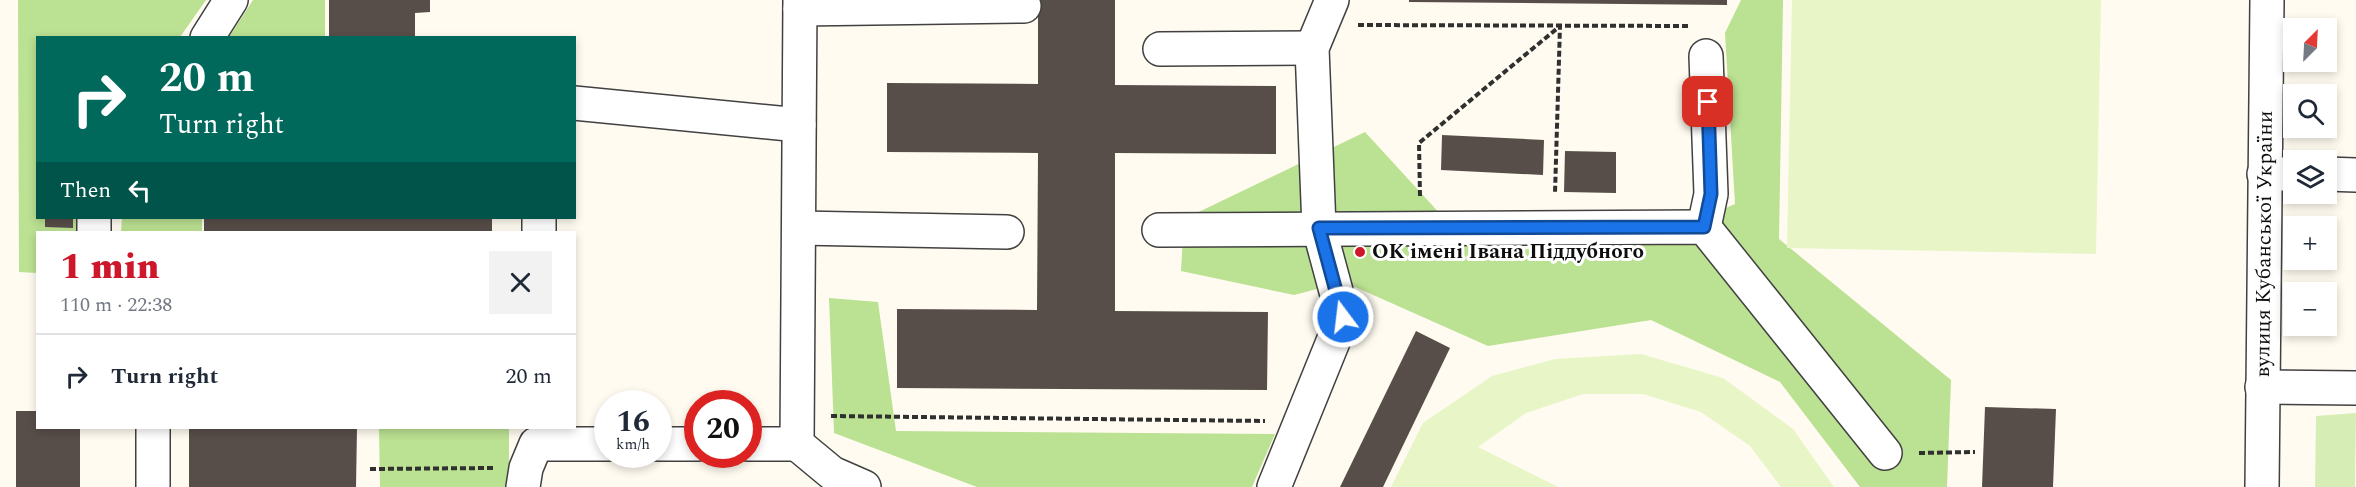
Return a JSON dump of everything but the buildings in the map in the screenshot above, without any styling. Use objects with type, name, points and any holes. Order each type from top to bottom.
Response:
[{"type":"street","points":[[208,36],[231,0]]},
{"type":"street","name":"вулиця Кубанської України","points":[[2262,487],[2262,387],[2279,174],[2267,0]]},
{"type":"street","points":[[864,487],[832,473],[797,430],[800,4],[1024,6]]},
{"type":"street","points":[[1160,49],[1322,24],[1319,228],[1343,317],[1274,487]]},
{"type":"street","points":[[1704,227],[1711,194],[1706,56]]},
{"type":"street","points":[[576,103],[799,125]]},
{"type":"street","points":[[2337,174],[2356,175]]},
{"type":"street","points":[[1159,230],[1704,227]]},
{"type":"street","points":[[1704,227],[1886,453]]},
{"type":"street","points":[[799,228],[1008,232]]},
{"type":"street","points":[[2262,387],[2356,388]]},
{"type":"street","points":[[153,429],[153,487]]},
{"type":"street","points":[[762,440],[797,430]]},
{"type":"street","points":[[530,457],[594,446]]},
{"type":"path","points":[[1322,24],[1708,26],[1706,56]]},
{"type":"path","points":[[1554,227],[1560,26]]},
{"type":"path","points":[[1420,227],[1419,143],[1560,26]]},
{"type":"path","points":[[797,430],[1302,422]]},
{"type":"path","points":[[1886,453],[1975,453]]},
{"type":"path","points":[[370,469],[530,457]]},
{"type":"green space","points":[[18,0],[206,0],[181,36],[36,36],[36,219],[83,219],[83,231],[36,231],[36,273],[19,272]]},
{"type":"green space","points":[[253,0],[325,0],[325,36],[230,36]]},
{"type":"green space","points":[[1741,0],[1783,0],[1779,239],[1951,380],[1947,487],[1860,487],[1780,382],[1651,320],[1488,346],[1344,282],[1294,295],[1181,271],[1184,219],[1365,132],[1476,253],[1653,240],[1735,204],[1725,33]]},
{"type":"green space","points":[[1792,0],[2101,0],[2096,254],[1787,248]]},
{"type":"green space","points":[[122,219],[202,219],[202,231],[121,231]]},
{"type":"green space","points":[[829,298],[878,302],[896,431],[1275,434],[1252,487],[977,487],[834,433]]},
{"type":"green space","points":[[1641,354],[1723,378],[1793,429],[1834,487],[1781,487],[1750,446],[1701,412],[1643,394],[1583,394],[1526,413],[1478,447],[1558,487],[1391,487],[1423,423],[1492,376],[1555,359]]},
{"type":"green space","points":[[2356,413],[2355,487],[2315,487],[2316,416]]},
{"type":"green space","points":[[379,429],[509,429],[509,487],[380,487]]},
{"type":"place","name":"ОК імені Івана Піддубного","points":[[1360,252]]},
{"type":"route","points":[[1343,317],[1319,228],[1704,227],[1711,194],[1708,102]]}]
